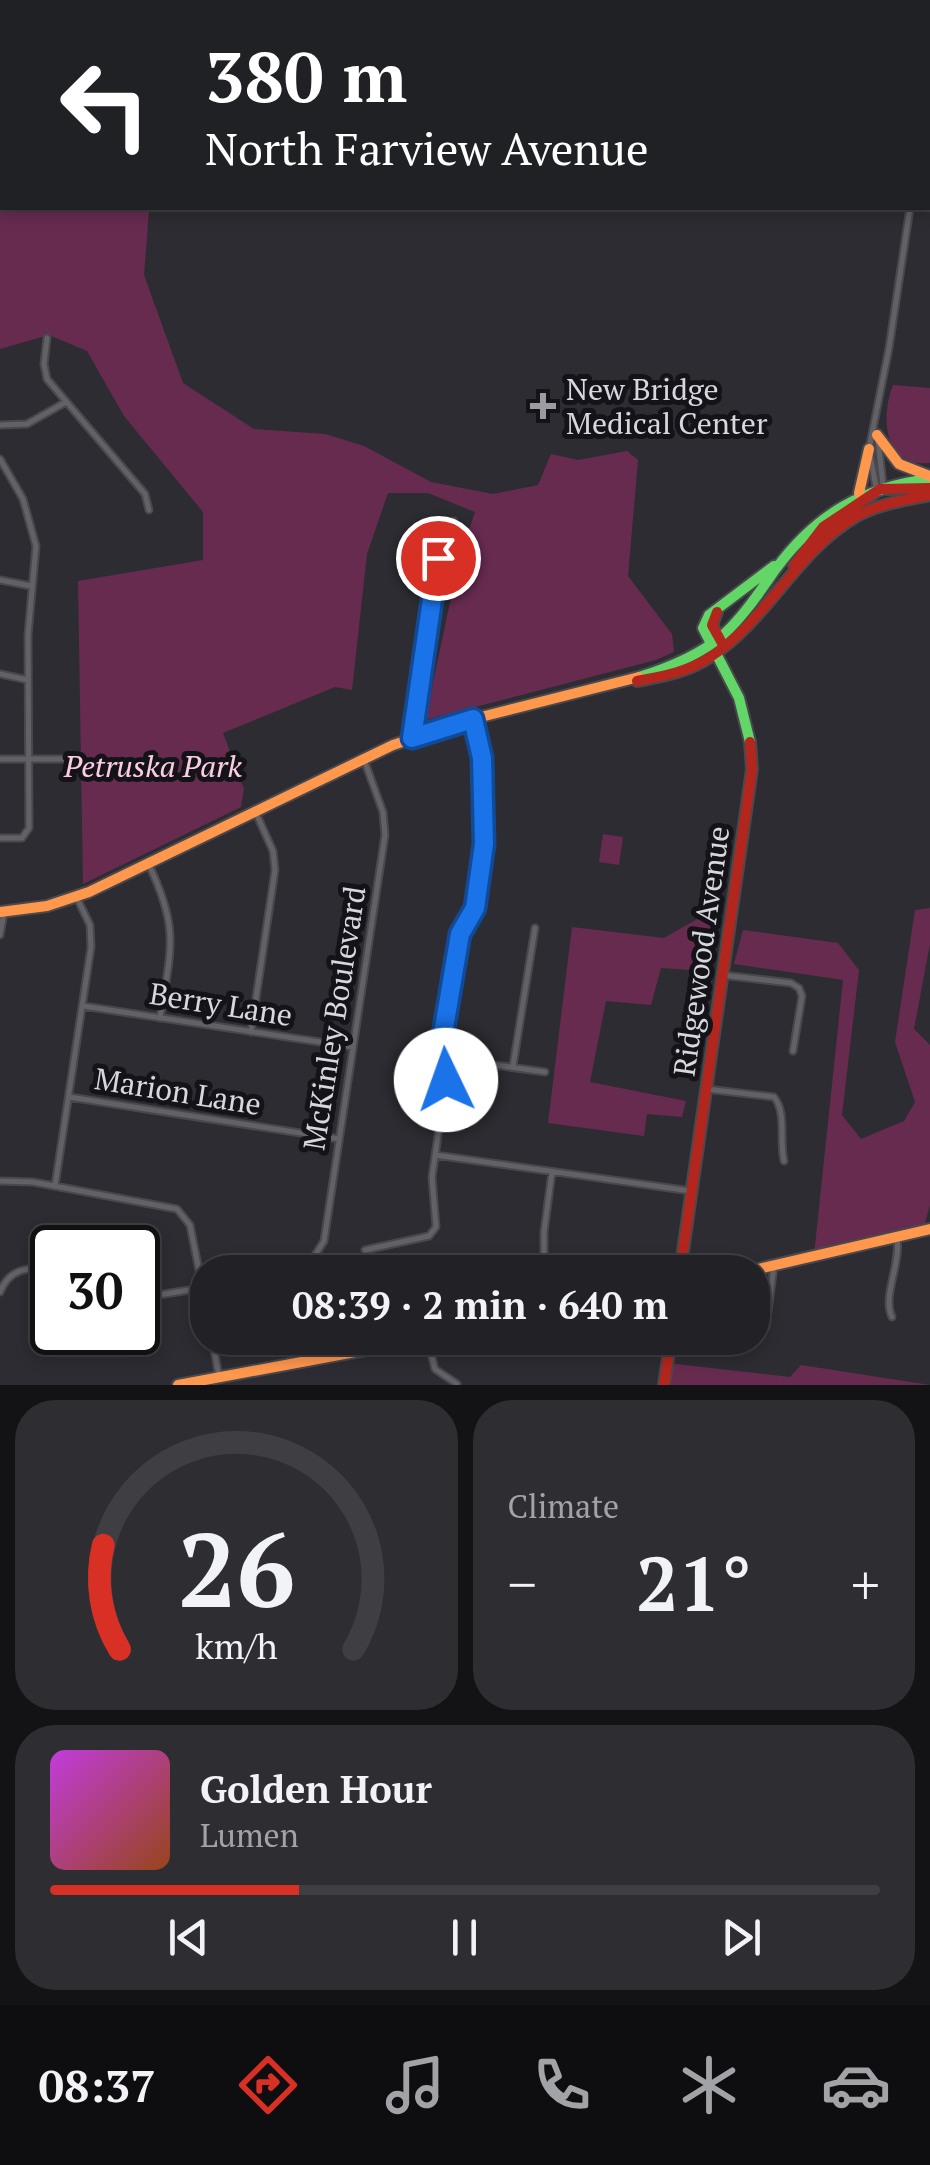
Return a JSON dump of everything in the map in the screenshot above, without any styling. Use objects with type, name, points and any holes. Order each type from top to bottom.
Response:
[{"type":"main road","points":[[877,435],[899,464],[930,478]]},
{"type":"main road","points":[[858,495],[869,449]]},
{"type":"main road","points":[[718,646],[712,626],[720,608],[762,578],[818,520],[879,487],[930,478]]},
{"type":"main road","points":[[786,580],[798,557],[824,527],[879,487],[930,491]]},
{"type":"main road","points":[[2,912],[47,906],[76,896],[364,757],[412,738],[627,681],[677,674],[756,618],[810,552],[855,517],[930,491]]},
{"type":"main road","points":[[718,646],[762,592],[785,556]]},
{"type":"main road","name":"Ridgewood Avenue","points":[[683,1255],[749,797],[752,752],[739,698],[718,646]]},
{"type":"main road","points":[[770,1267],[930,1228]]},
{"type":"main road","points":[[178,1385],[337,1355]]},
{"type":"main road","points":[[664,1385],[668,1355]]},
{"type":"street","points":[[879,487],[869,449],[910,210]]},
{"type":"street","points":[[47,338],[46,378],[144,494],[148,510]]},
{"type":"street","points":[[0,426],[27,424],[67,402]]},
{"type":"street","points":[[876,422],[879,487]]},
{"type":"street","points":[[0,459],[24,499],[34,537],[28,635],[28,832],[22,838],[0,838]]},
{"type":"street","points":[[412,738],[444,522],[454,521]]},
{"type":"street","points":[[0,580],[32,586]]},
{"type":"street","points":[[0,674],[28,680]]},
{"type":"street","points":[[365,1250],[434,1232],[432,1177],[446,1088],[440,1054],[460,934],[475,908],[484,844],[482,758],[473,719]]},
{"type":"street","name":"McKinley Boulevard","points":[[315,1255],[323,1243],[384,835],[383,812],[364,757]]},
{"type":"street","points":[[0,759],[67,759]]},
{"type":"street","points":[[251,1032],[275,870],[273,851],[256,811]]},
{"type":"street","points":[[148,863],[164,895],[170,923],[171,949],[160,1018]]},
{"type":"street","points":[[55,1186],[91,936],[76,896]]},
{"type":"street","points":[[0,935],[2,912]]},
{"type":"street","points":[[513,1066],[535,928]]},
{"type":"street","points":[[722,975],[791,983],[798,988],[802,996],[793,1051]]},
{"type":"street","name":"Berry Lane","points":[[82,1006],[353,1047]]},
{"type":"street","points":[[444,1065],[466,1061],[545,1072]]},
{"type":"street","points":[[706,1088],[774,1098],[782,1108],[780,1142],[784,1160]]},
{"type":"street","name":"Marion Lane","points":[[69,1097],[339,1138]]},
{"type":"street","points":[[434,1155],[692,1191]]},
{"type":"street","points":[[544,1255],[552,1172]]},
{"type":"street","points":[[0,1181],[55,1186],[177,1210],[190,1225],[197,1255]]},
{"type":"street","points":[[892,1317],[888,1304],[898,1262],[897,1236]]},
{"type":"street","points":[[770,1296],[774,1266]]},
{"type":"street","points":[[0,1292],[14,1272],[30,1268]]},
{"type":"street","points":[[160,1295],[190,1290]]},
{"type":"street","points":[[215,1355],[219,1377]]},
{"type":"street","points":[[432,1355],[435,1369],[457,1384]]},
{"type":"green space","name":"Petruska Park","points":[[0,210],[153,210],[149,211],[144,275],[183,383],[254,429],[325,434],[364,446],[431,482],[493,494],[538,485],[551,454],[578,460],[627,451],[638,460],[628,576],[672,634],[674,652],[425,720],[459,560],[475,512],[428,493],[388,493],[367,554],[352,690],[335,687],[223,733],[244,789],[241,807],[83,884],[78,581],[203,560],[203,512],[124,416],[87,351],[49,335],[0,349]]},
{"type":"green space","points":[[893,385],[930,388],[930,463],[903,458],[889,438],[887,412]]},
{"type":"green space","points":[[603,834],[623,837],[619,865],[599,862]]},
{"type":"green space","points":[[930,908],[930,944],[914,1029],[930,1045],[930,1205],[923,1230],[814,1255],[843,980],[734,964],[743,930],[838,943],[859,970],[842,1115],[861,1139],[904,1121],[915,1102],[895,1042],[915,910]]},
{"type":"green space","points":[[715,909],[706,971],[661,968],[651,1005],[606,1001],[590,1082],[686,1101],[682,1117],[647,1114],[644,1136],[548,1123],[572,927],[664,938]]},
{"type":"green space","points":[[667,1363],[790,1377],[801,1365],[930,1385],[664,1385]]},
{"type":"traffic: fast","points":[[639,677],[682,661],[722,636],[790,551],[824,519],[883,489],[930,479]]},
{"type":"traffic: fast","points":[[750,742],[739,698],[703,628],[709,615],[774,566]]},
{"type":"traffic: slow","points":[[877,435],[899,464],[930,476]]},
{"type":"traffic: slow","points":[[859,493],[869,449]]},
{"type":"traffic: slow","points":[[0,912],[47,906],[89,892],[393,745],[469,720],[639,677]]},
{"type":"traffic: slow","points":[[770,1266],[930,1229]]},
{"type":"traffic: slow","points":[[178,1385],[339,1355]]},
{"type":"traffic: jam","points":[[880,489],[930,488]]},
{"type":"traffic: jam","points":[[794,565],[823,527],[880,489]]},
{"type":"traffic: jam","points":[[637,681],[684,670],[730,642],[816,548],[855,517],[930,495]]},
{"type":"traffic: jam","points":[[717,612],[712,625],[722,643]]},
{"type":"traffic: jam","points":[[682,1255],[752,769],[750,742]]},
{"type":"traffic: jam","points":[[664,1385],[668,1355]]},
{"type":"place","name":"New Bridge Medical Center","points":[[543,406]]},
{"type":"route","points":[[438,558],[412,738],[473,719],[482,758],[485,826],[475,908],[460,934],[442,1040],[440,1054],[446,1080]]}]
